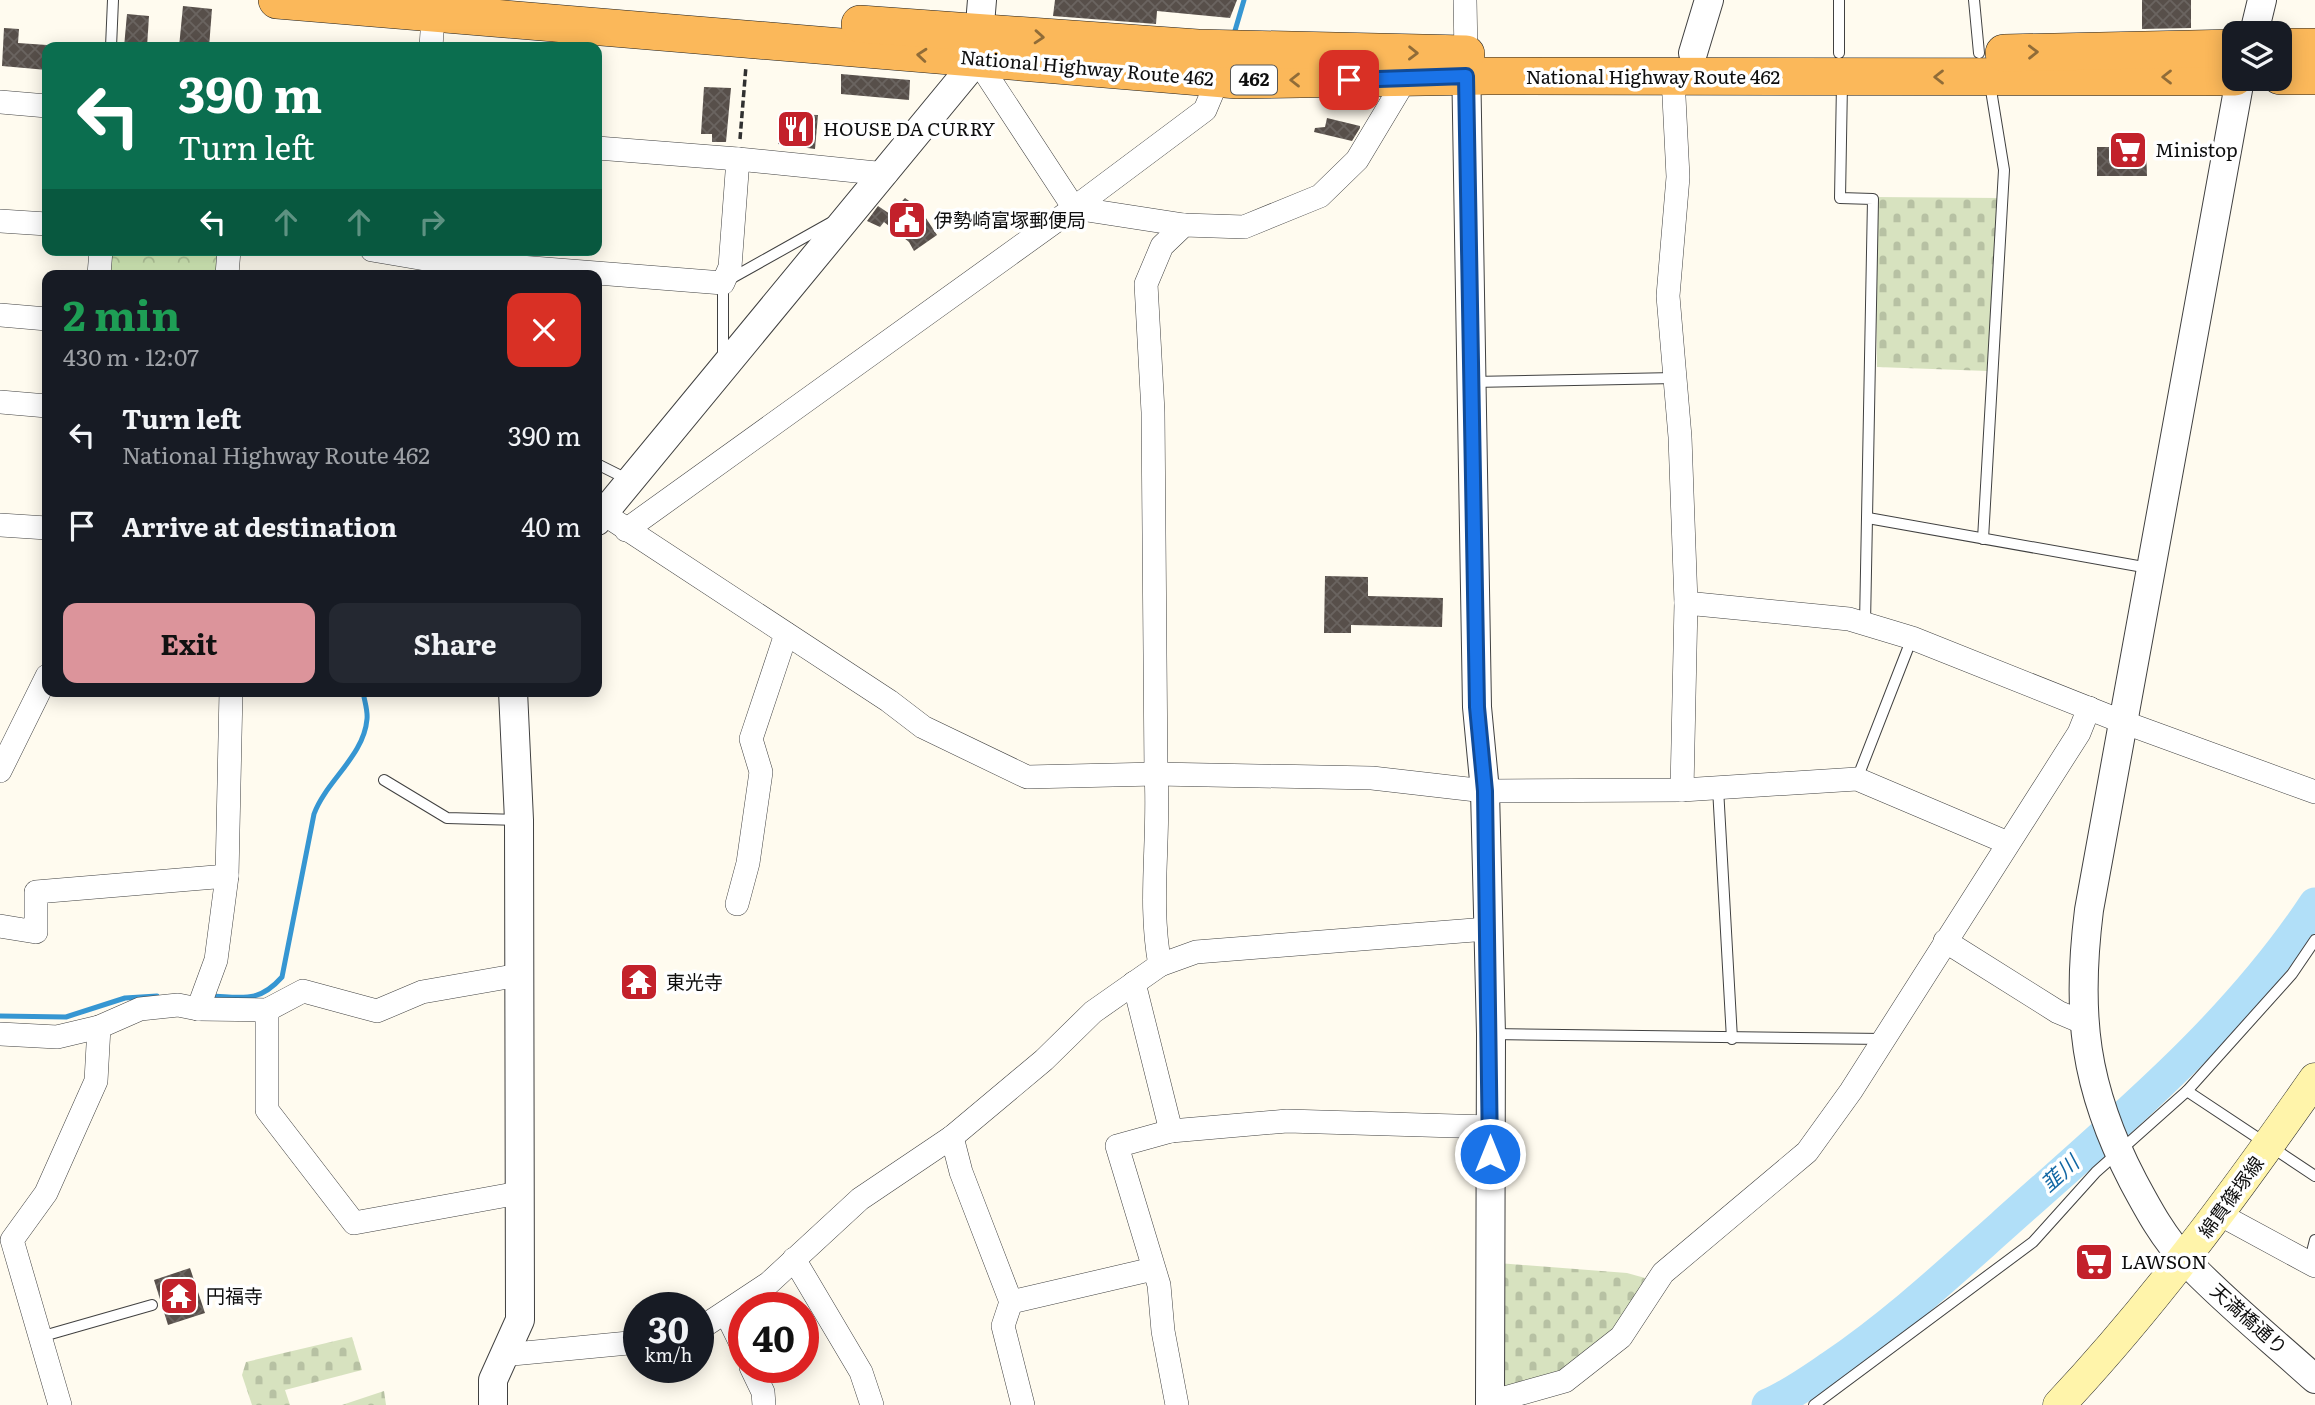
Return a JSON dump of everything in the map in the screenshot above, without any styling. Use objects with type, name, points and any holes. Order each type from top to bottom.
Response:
[{"type":"highway","name":"National Highway Route 462","points":[[277,0],[433,20],[979,31],[1218,79],[1405,80],[1466,65]]},
{"type":"highway","name":"National Highway Route 462","points":[[556,0],[1198,48],[1466,65],[1984,65],[2222,76]]},
{"type":"highway","points":[[2292,47],[2315,47]]},
{"type":"highway","name":"National Highway Route 462","points":[[1984,65],[2222,49]]},
{"type":"highway","points":[[2292,76],[2315,76]]},
{"type":"main road","name":"綿貫篠塚線","points":[[2059,1405],[2114,1346],[2220,1214],[2315,1079]]},
{"type":"street","points":[[1465,0],[1477,707],[1485,791],[1491,1034],[1486,1404],[1565,1381],[1621,1337],[1663,1273],[1807,1152],[1884,1039],[2079,733],[2089,708]]},
{"type":"street","points":[[1682,790],[1686,604],[1675,378],[1668,296],[1678,177],[1683,65],[1709,0]]},
{"type":"street","points":[[2257,21],[2262,0]]},
{"type":"street","points":[[609,522],[632,481],[886,174],[979,31],[1071,203]]},
{"type":"street","points":[[609,522],[1205,110],[1218,79]]},
{"type":"street","points":[[1071,203],[1184,225],[1244,227],[1320,196],[1357,160],[1405,80]]},
{"type":"street","name":"天満橋通り","points":[[2239,91],[2089,909],[2081,991],[2086,1046],[2103,1115],[2148,1210],[2184,1259],[2315,1379]]},
{"type":"street","points":[[0,102],[42,106]]},
{"type":"street","points":[[602,148],[886,174]]},
{"type":"street","points":[[602,275],[723,283],[730,267],[738,159]]},
{"type":"street","points":[[0,220],[42,224]]},
{"type":"street","points":[[1160,965],[1153,929],[1159,819],[1156,774],[1153,412],[1146,284],[1162,246],[1184,225]]},
{"type":"street","points":[[413,258],[536,270]]},
{"type":"street","points":[[0,315],[42,319]]},
{"type":"street","points":[[0,402],[42,406]]},
{"type":"street","points":[[609,522],[889,701],[923,727],[1027,777],[1156,774],[1372,778],[1485,791],[1682,790],[1857,779],[2008,844]]},
{"type":"street","points":[[0,525],[42,528]]},
{"type":"street","points":[[1686,604],[1849,619],[1912,638],[2123,722],[2315,792]]},
{"type":"street","points":[[737,904],[748,863],[761,772],[751,738],[786,634]]},
{"type":"street","points":[[0,771],[42,687]]},
{"type":"street","points":[[198,1009],[216,960],[227,876],[231,697]]},
{"type":"street","points":[[493,1405],[493,1380],[520,1320],[519,820],[513,697]]},
{"type":"street","points":[[0,926],[36,932],[36,892],[227,876]]},
{"type":"street","points":[[714,1320],[769,1283],[860,1199],[952,1137],[1044,1060],[1093,1012],[1160,965],[1196,952],[1487,929]]},
{"type":"street","points":[[1945,941],[2058,1012],[2084,1023]]},
{"type":"street","points":[[0,1034],[57,1037],[99,1027],[140,1009],[178,1005],[198,1009],[267,1010],[303,990],[377,1011],[422,992],[519,975]]},
{"type":"street","points":[[1134,983],[1171,1131]]},
{"type":"street","points":[[267,1010],[267,1110],[354,1223],[519,1194]]},
{"type":"street","points":[[60,1405],[40,1337],[6,1240],[46,1193],[96,1081],[99,1027]]},
{"type":"street","points":[[1177,1405],[1163,1331],[1159,1285],[1117,1146],[1171,1131],[1286,1121],[1490,1127]]},
{"type":"street","points":[[952,1137],[961,1172],[1011,1302],[1003,1326],[1023,1405]]},
{"type":"street","points":[[2220,1214],[2312,1265]]},
{"type":"street","points":[[794,1259],[861,1372],[872,1405]]},
{"type":"street","points":[[1011,1302],[1153,1269]]},
{"type":"street","points":[[726,1313],[728,1317]]},
{"type":"street","points":[[503,1355],[623,1344]]},
{"type":"street","points":[[759,1383],[764,1392],[764,1405]]},
{"type":"lane","points":[[111,42],[113,0]]},
{"type":"lane","points":[[1839,0],[1840,198],[1873,199],[1865,624]]},
{"type":"lane","points":[[1974,0],[2004,170],[1983,539]]},
{"type":"lane","points":[[723,371],[723,283],[830,223],[848,220]]},
{"type":"lane","points":[[1471,382],[1675,378]]},
{"type":"lane","points":[[602,466],[632,481]]},
{"type":"lane","points":[[1868,519],[2151,568]]},
{"type":"lane","points":[[1857,779],[1912,638]]},
{"type":"lane","points":[[384,780],[447,818],[519,820]]},
{"type":"lane","points":[[1718,788],[1732,1039]]},
{"type":"lane","points":[[1814,1405],[2033,1242],[2096,1172],[2187,1091],[2292,974],[2315,940]]},
{"type":"lane","points":[[1491,1034],[1884,1039]]},
{"type":"lane","points":[[2187,1091],[2315,1176]]},
{"type":"lane","points":[[2312,1265],[2315,1240]]},
{"type":"lane","points":[[40,1337],[152,1305]]},
{"type":"path","points":[[738,159],[747,54]]},
{"type":"green space","points":[[1875,197],[1999,198],[1988,371],[1877,367]]},
{"type":"green space","points":[[110,256],[217,256],[217,270],[108,270]]},
{"type":"green space","points":[[1498,1263],[1627,1273],[1645,1278],[1619,1326],[1564,1376],[1498,1394]]},
{"type":"green space","points":[[352,1337],[362,1370],[285,1390],[290,1405],[252,1405],[242,1375],[246,1362]]},
{"type":"green space","points":[[384,1391],[386,1405],[342,1405]]},
{"type":"building","points":[[1055,0],[1237,0],[1230,18],[1157,11],[1156,24],[1053,16]]},
{"type":"building","points":[[2142,0],[2191,0],[2191,28],[2142,29]]},
{"type":"building","points":[[183,6],[212,9],[209,42],[179,42]]},
{"type":"building","points":[[127,14],[149,16],[147,42],[124,42]]},
{"type":"building","points":[[4,28],[19,29],[18,43],[42,45],[42,70],[2,66]]},
{"type":"building","points":[[841,74],[910,80],[909,100],[841,94]]},
{"type":"building","points":[[704,87],[731,88],[726,142],[712,142],[712,134],[701,134]]},
{"type":"building","points":[[780,114],[818,115],[815,149],[778,144]]},
{"type":"building","points":[[1327,118],[1360,128],[1352,141],[1314,132],[1315,128],[1325,127]]},
{"type":"building","points":[[2097,147],[2146,147],[2147,176],[2097,176]]},
{"type":"building","points":[[905,198],[920,209],[937,235],[914,251],[909,242],[884,222],[880,227],[867,221],[878,206],[890,214]]},
{"type":"building","points":[[1325,576],[1368,577],[1368,596],[1443,598],[1442,627],[1351,625],[1351,633],[1324,633]]},
{"type":"building","name":"円福寺","points":[[190,1268],[205,1313],[168,1325],[154,1280]]},
{"type":"waterway","points":[[1234,34],[1244,0]]},
{"type":"waterway","points":[[209,996],[240,998],[257,995],[265,992],[282,977],[314,814],[327,790],[359,745],[367,716],[364,697]]},
{"type":"waterway","name":"韮川","points":[[1768,1405],[1831,1367],[1898,1317],[2128,1113],[2247,993],[2283,950],[2315,904]]},
{"type":"waterway","points":[[0,1016],[66,1017],[125,998],[157,996]]},
{"type":"place","name":"HOUSE DA CURRY","points":[[796,129]]},
{"type":"place","name":"Ministop","points":[[2128,150]]},
{"type":"place","name":"伊勢崎富塚郵便局","points":[[907,220]]},
{"type":"place","name":"東光寺","points":[[639,982]]},
{"type":"place","name":"LAWSON","points":[[2094,1262]]},
{"type":"place","name":"円福寺","points":[[179,1296]]},
{"type":"route","points":[[1349,80],[1466,76],[1477,707],[1485,791],[1491,1034],[1490,1154]]}]
